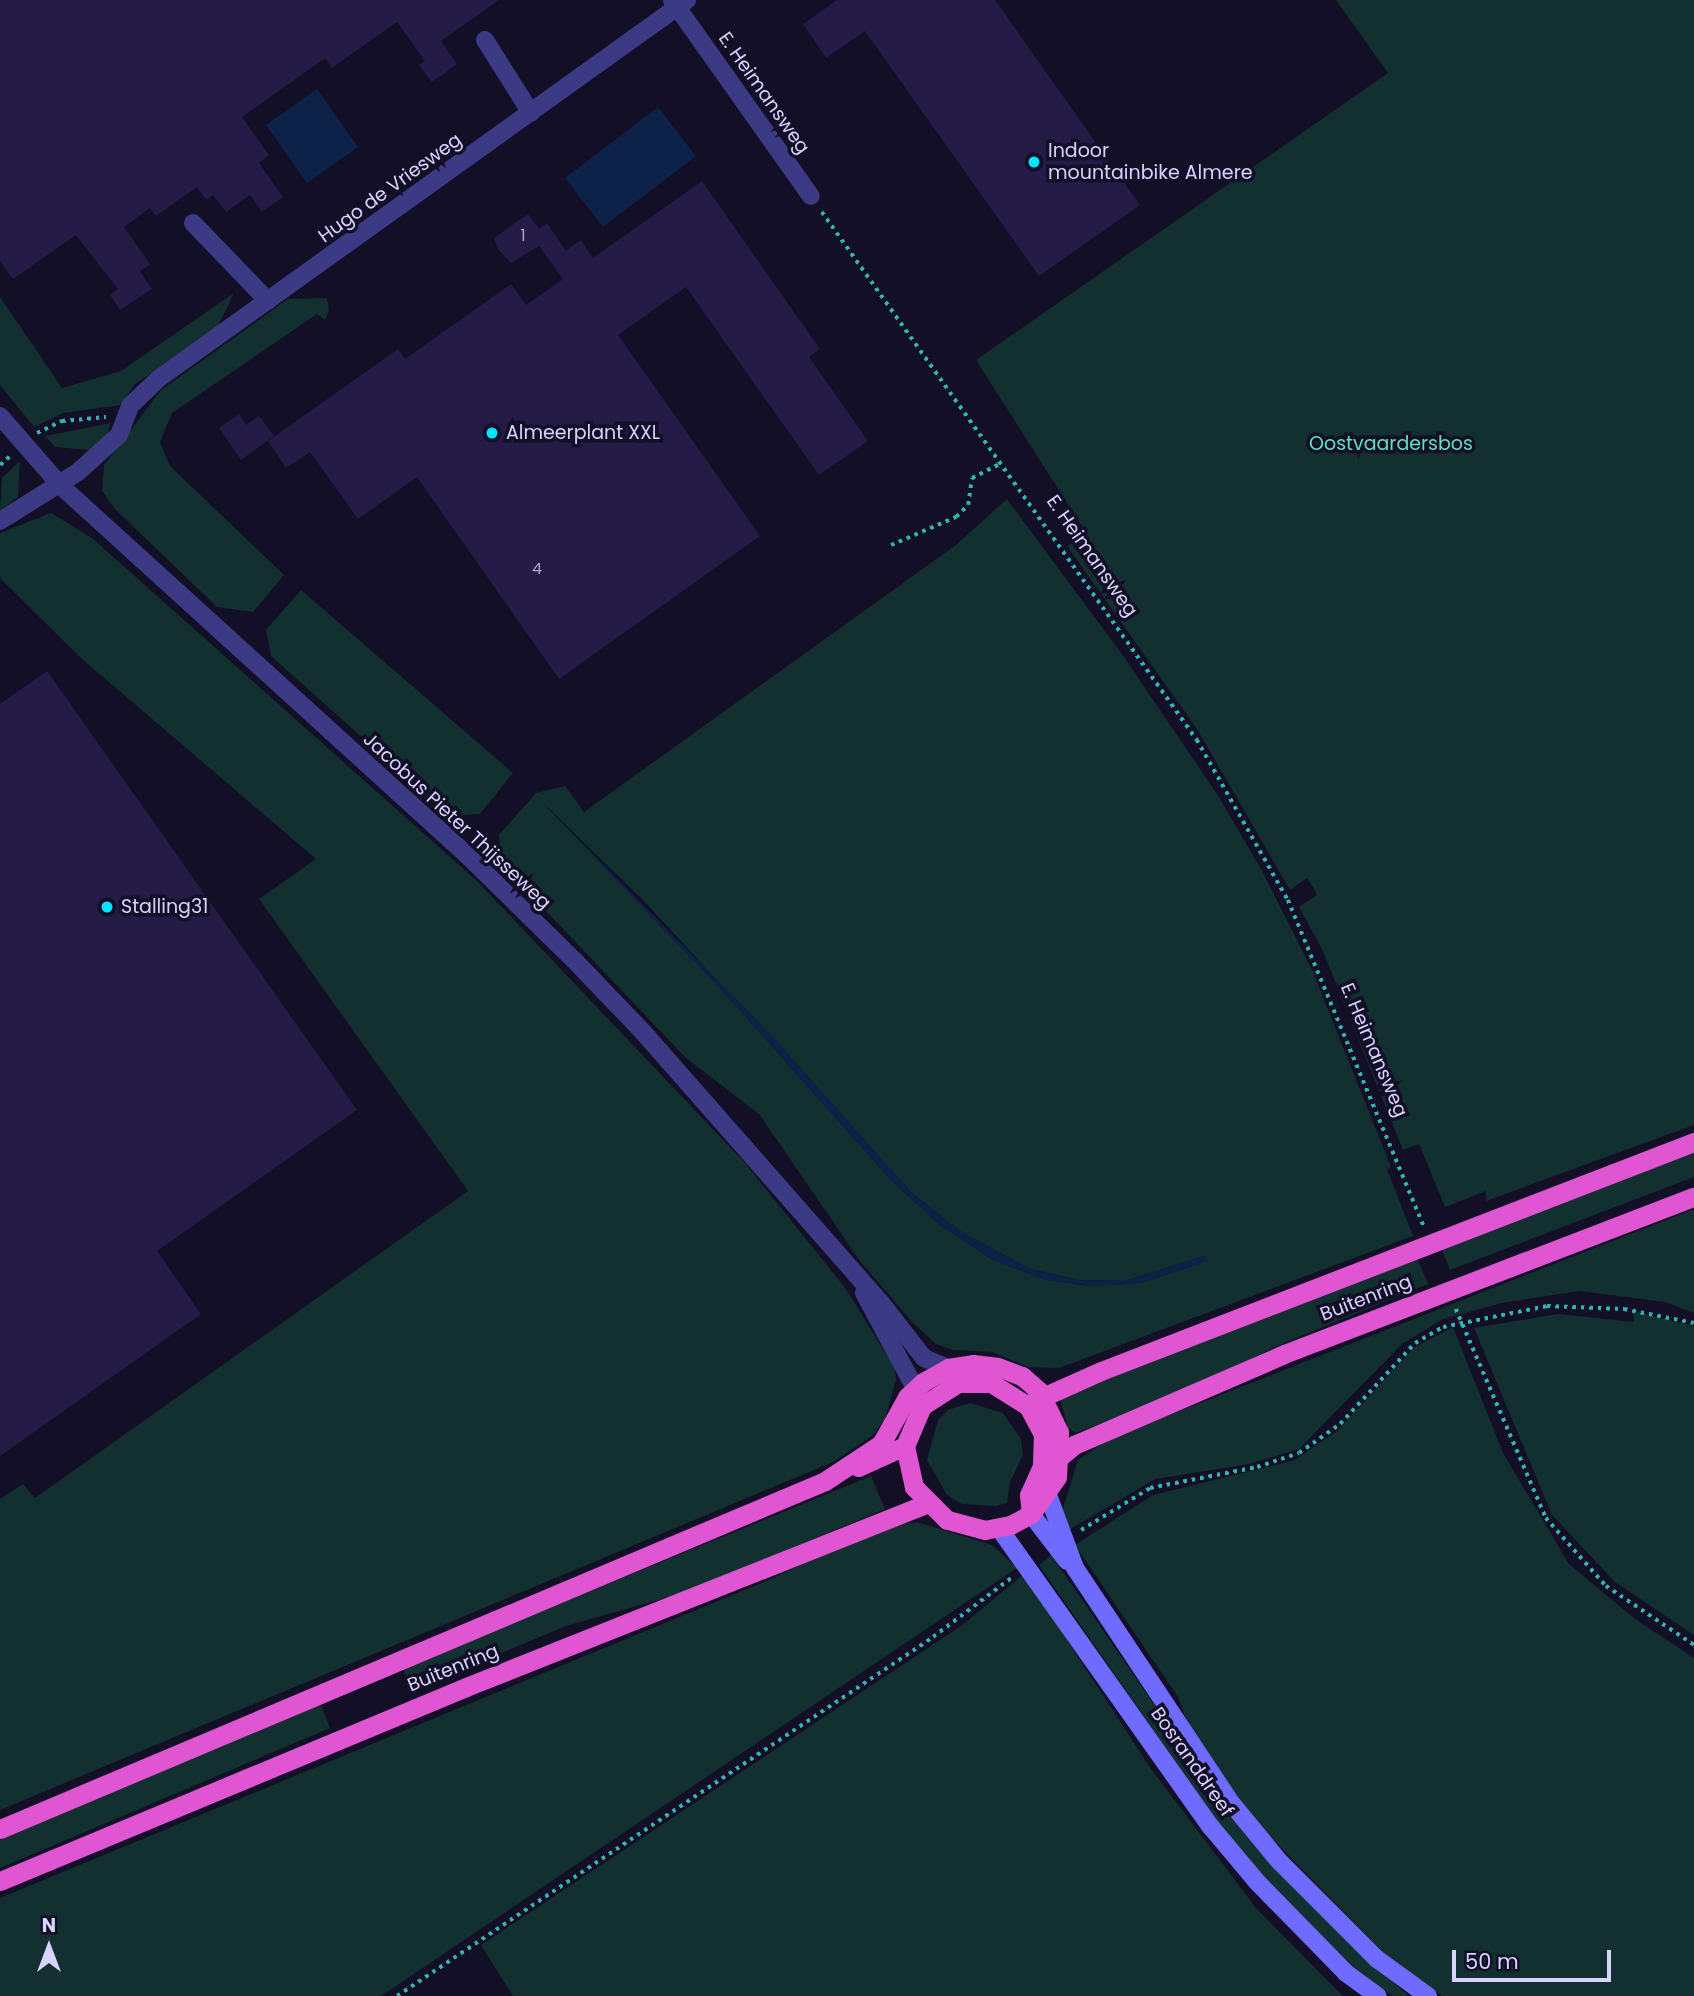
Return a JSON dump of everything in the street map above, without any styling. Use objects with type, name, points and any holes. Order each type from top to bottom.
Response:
[{"type":"highway","name":"Buitenring","points":[[1033,1394],[1101,1371],[1694,1142]]},
{"type":"highway","name":"Buitenring","points":[[1061,1456],[1074,1445],[1284,1354],[1694,1197]]},
{"type":"highway","points":[[986,1364],[1011,1371],[1033,1394],[1059,1432],[1061,1456],[1048,1495],[1031,1514],[999,1528],[959,1525],[927,1504],[910,1477],[905,1446],[918,1397],[948,1368],[986,1364]]},
{"type":"highway","points":[[918,1397],[969,1381],[991,1383],[1033,1394]]},
{"type":"highway","points":[[1031,1514],[1029,1495],[1042,1466],[1044,1445],[1034,1415],[1033,1394]]},
{"type":"highway","name":"Buitenring","points":[[838,1475],[881,1444],[891,1431],[900,1408],[918,1397]]},
{"type":"highway","name":"Buitenring","points":[[0,1829],[838,1475],[886,1458],[905,1446]]},
{"type":"highway","name":"Buitenring","points":[[0,1881],[466,1687],[927,1504]]},
{"type":"main road","name":"Bosranddreef","points":[[1048,1495],[1049,1506],[1075,1568],[1232,1804],[1279,1861],[1377,1959],[1428,1996]]},
{"type":"main road","name":"Bosranddreef","points":[[1031,1514],[1053,1548],[1075,1568]]},
{"type":"main road","name":"Bosranddreef","points":[[999,1528],[1211,1827],[1258,1883],[1346,1973],[1378,1996]]},
{"type":"street","name":"Hugo de Vriesweg","points":[[0,521],[61,486],[119,435],[130,406],[158,379],[531,113],[679,3]]},
{"type":"street","name":"E. Heimansweg","points":[[679,3],[811,196]]},
{"type":"street","points":[[485,40],[531,113]]},
{"type":"street","points":[[193,223],[268,301]]},
{"type":"street","name":"Jacobus Pieter Thijsseweg","points":[[0,416],[61,486],[467,855],[574,960],[643,1032],[924,1358],[948,1368]]},
{"type":"street","name":"Jacobus Pieter Thijsseweg","points":[[860,1282],[918,1397]]},
{"type":"path","name":"E. Heimansweg","points":[[811,196],[1196,740],[1288,900],[1405,1178]]},
{"type":"path","points":[[0,465],[52,423],[126,417]]},
{"type":"path","points":[[891,545],[956,517],[968,505],[972,478],[999,464]]},
{"type":"path","points":[[1471,1348],[1546,1518],[1606,1586],[1694,1645]]},
{"type":"green space","name":"Oostvaardersbos","points":[[1336,0],[1694,0],[1694,1125],[1486,1201],[1486,1191],[1445,1207],[1419,1144],[1403,1150],[1322,949],[1299,907],[1317,895],[1314,889],[1307,878],[1290,890],[1197,729],[1067,546],[1087,534],[976,360],[1388,73]]},
{"type":"green space","points":[[234,293],[218,326],[135,384],[121,405],[63,413],[34,427],[0,385],[0,297],[62,388],[121,371]]},
{"type":"green space","points":[[327,298],[329,311],[325,320],[317,314],[172,413],[160,442],[170,466],[284,575],[253,612],[217,607],[115,509],[102,491],[104,465],[161,390],[288,299]]},
{"type":"green space","points":[[111,423],[106,437],[90,450],[55,447],[45,436]]},
{"type":"green space","points":[[20,461],[18,497],[0,510],[2,478]]},
{"type":"green space","points":[[1007,499],[1124,657],[1219,797],[1261,869],[1313,972],[1391,1167],[1387,1169],[1413,1236],[1059,1368],[1028,1367],[992,1352],[953,1350],[936,1344],[913,1323],[860,1261],[760,1115],[685,1057],[503,866],[499,835],[536,793],[565,786],[584,812],[956,545]],"holes":[[[539,799],[646,903],[912,1193],[960,1231],[1030,1269],[1079,1280],[1124,1281],[1204,1256],[1208,1261],[1140,1283],[1090,1286],[1046,1280],[993,1260],[940,1225],[891,1180],[720,988]]]},
{"type":"green space","points":[[51,513],[92,538],[477,881],[745,1163],[846,1289],[894,1367],[896,1380],[885,1419],[872,1436],[833,1462],[0,1810],[0,1499],[23,1484],[35,1498],[468,1191],[259,899],[316,859],[82,659],[0,578],[0,533]]},
{"type":"green space","points":[[301,590],[513,773],[480,814],[450,816],[271,656],[266,630]]},
{"type":"green space","points":[[1694,1152],[1694,1177],[1450,1270],[1441,1247]]},
{"type":"green space","points":[[1694,1209],[1694,1313],[1665,1302],[1579,1291],[1502,1303],[1443,1319],[1402,1344],[1299,1449],[1249,1464],[1155,1479],[1067,1531],[1061,1515],[1078,1460],[1111,1438]]},
{"type":"green space","points":[[1416,1256],[1428,1284],[1272,1348],[1210,1380],[1076,1433],[1068,1428],[1060,1398]]},
{"type":"green space","points":[[1633,1311],[1694,1326],[1694,1635],[1615,1582],[1552,1515],[1474,1328],[1558,1314],[1634,1322]]},
{"type":"green space","points":[[1453,1327],[1503,1453],[1569,1564],[1635,1619],[1694,1658],[1694,1996],[1442,1996],[1388,1957],[1250,1816],[1187,1722],[1178,1697],[1075,1545],[1153,1495],[1295,1460],[1337,1431],[1415,1347]]},
{"type":"green space","points":[[970,1403],[1003,1413],[1021,1439],[1023,1455],[1010,1482],[1007,1503],[995,1506],[962,1504],[947,1495],[927,1460],[938,1420],[948,1410]]},
{"type":"green space","points":[[871,1476],[885,1509],[683,1593],[566,1626],[411,1691],[403,1668]]},
{"type":"green space","points":[[917,1522],[992,1545],[1017,1568],[381,1996],[0,1996],[0,1898],[771,1579],[882,1526]]},
{"type":"green space","points":[[1051,1555],[1182,1745],[1284,1878],[1350,1945],[1409,1996],[1392,1996],[1355,1968],[1270,1886],[1210,1812],[1039,1565]]},
{"type":"green space","points":[[1024,1574],[1149,1766],[1256,1908],[1343,1996],[513,1996],[481,1945],[961,1626]]},
{"type":"green space","points":[[320,1703],[330,1728],[0,1868],[0,1840]]},
{"type":"water","points":[[317,89],[358,147],[307,183],[266,125]]},
{"type":"water","points":[[658,107],[696,156],[603,227],[565,178]]},
{"type":"water","points":[[539,799],[776,1040],[912,1193],[960,1231],[1030,1269],[1079,1280],[1124,1281],[1204,1256],[1209,1261],[1140,1283],[1091,1286],[1046,1280],[993,1260],[940,1225],[891,1180],[720,988]]},
{"type":"building","points":[[0,0],[499,0],[441,41],[457,64],[432,82],[419,65],[425,61],[397,22],[332,68],[325,58],[242,117],[269,155],[259,163],[283,197],[262,212],[250,195],[226,212],[213,195],[206,200],[197,187],[156,216],[150,208],[124,227],[150,264],[140,271],[152,289],[120,310],[110,295],[118,289],[76,235],[13,279],[0,261]]},
{"type":"building","name":"Indoor mountainbike Almere","points":[[837,0],[995,0],[1140,205],[1039,276],[865,31],[826,58],[803,24]]},
{"type":"building","name":"Almeerplant XXL","points":[[702,181],[820,349],[809,357],[868,441],[819,475],[686,287],[618,335],[760,536],[559,679],[417,477],[358,519],[310,452],[286,468],[268,441],[398,349],[405,359],[511,284],[526,305],[563,279],[539,246],[511,263],[498,249],[494,238],[528,214],[539,229],[547,223],[566,251],[581,240],[593,258]]},
{"type":"building","points":[[239,414],[246,425],[259,416],[274,436],[241,460],[219,428]]},
{"type":"building","name":"Stalling31","points":[[47,671],[357,1110],[157,1251],[201,1314],[0,1456],[0,704]]},
{"type":"place","name":"Indoor mountainbike Almere","points":[[1034,162]]},
{"type":"place","name":"Almeerplant XXL","points":[[492,433]]},
{"type":"place","name":"Stalling31","points":[[107,907]]}]
